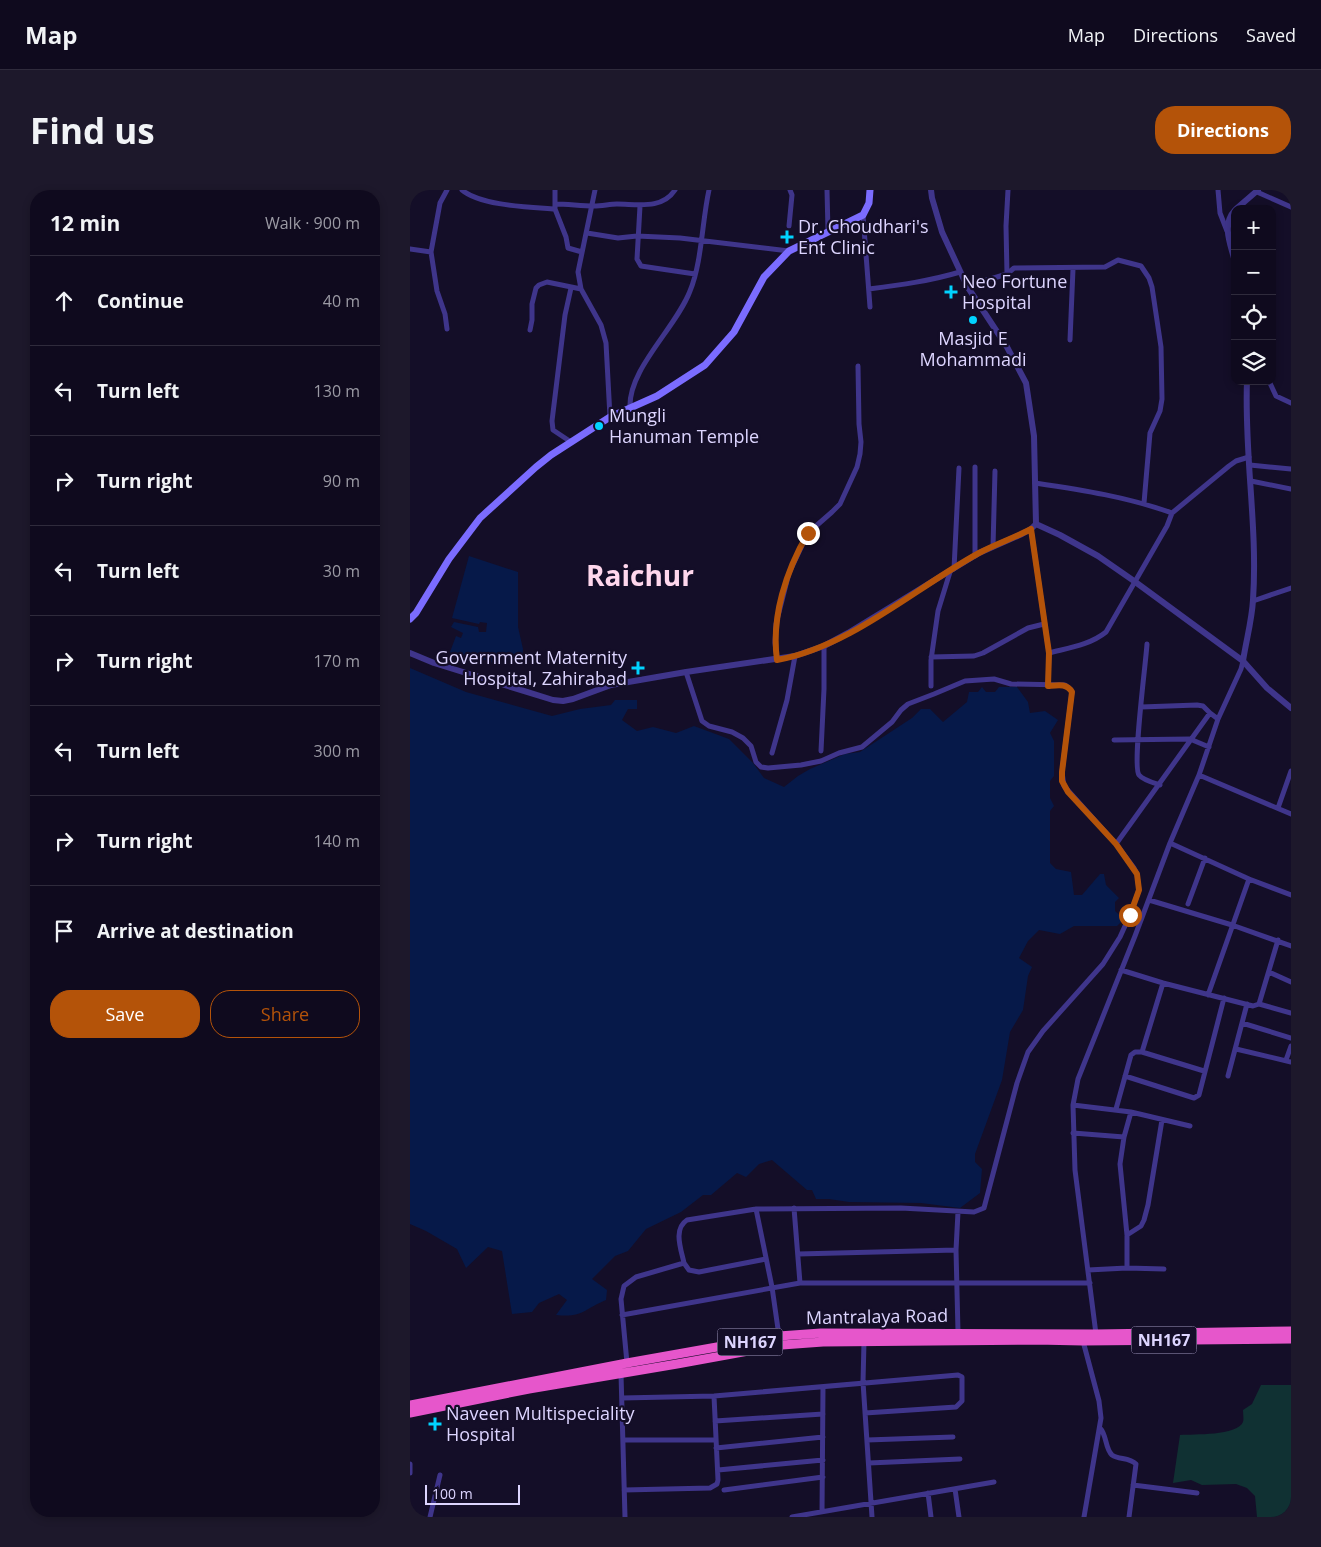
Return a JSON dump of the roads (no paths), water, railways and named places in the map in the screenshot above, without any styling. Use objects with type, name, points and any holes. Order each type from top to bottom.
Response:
[{"type":"highway","name":"Mantralaya Road","points":[[410,1405],[779,1336],[821,1333],[958,1332],[1096,1337],[1291,1331]]},
{"type":"highway","name":"NH167","points":[[1083,1341],[1096,1337],[1291,1339]]},
{"type":"highway","name":"Mantralaya Road","points":[[410,1413],[528,1389],[782,1345],[864,1342],[1083,1341]]},
{"type":"main road","points":[[410,619],[416,613],[454,552],[480,518],[551,455],[610,417],[657,396],[705,365],[734,332],[764,278],[789,251],[863,215],[869,203],[870,190]]},
{"type":"street","points":[[447,190],[440,203],[431,252],[437,291],[445,314],[447,329]]},
{"type":"street","points":[[462,190],[480,199],[514,206],[593,206],[617,204],[640,206],[657,203],[675,190]]},
{"type":"street","points":[[555,190],[555,206],[568,248],[582,252]]},
{"type":"street","points":[[595,190],[578,272],[581,289],[601,325],[606,343],[610,417]]},
{"type":"street","points":[[630,408],[631,395],[638,375],[676,319],[690,292],[695,274],[709,190]]},
{"type":"street","points":[[789,226],[792,195],[790,190]]},
{"type":"street","points":[[828,190],[828,231]]},
{"type":"street","points":[[932,190],[932,198],[942,232],[960,272],[967,286],[1008,347],[1026,383],[1034,436],[1035,483],[1033,527],[1049,653],[1048,686]]},
{"type":"street","points":[[1007,274],[1006,226],[1008,190]]},
{"type":"street","points":[[1218,190],[1220,213],[1232,250]]},
{"type":"street","points":[[1240,205],[1258,191],[1291,207]]},
{"type":"street","points":[[640,206],[637,259],[641,266],[695,274]]},
{"type":"street","points":[[1227,232],[1231,214]]},
{"type":"street","points":[[863,215],[870,307]]},
{"type":"street","points":[[587,233],[618,238],[637,236],[789,251]]},
{"type":"street","points":[[410,249],[431,252]]},
{"type":"street","points":[[967,286],[1007,274],[1014,268],[1073,269],[1105,267],[1118,260],[1141,266],[1149,278],[1161,347],[1162,399],[1160,411],[1150,433],[1144,503]]},
{"type":"street","points":[[1070,340],[1073,269]]},
{"type":"street","points":[[869,289],[922,282],[960,272]]},
{"type":"street","points":[[530,330],[532,304],[536,288],[539,285],[547,282],[581,289]]},
{"type":"street","points":[[571,442],[553,430],[552,421],[565,315],[572,288]]},
{"type":"street","points":[[777,660],[775,643],[776,624],[789,573],[808,533],[840,504],[857,467],[861,442],[858,366]]},
{"type":"street","points":[[1096,1337],[1075,1170],[1073,1105],[1078,1079],[1170,843],[1199,775],[1218,719],[1241,669],[1253,601],[1253,516],[1247,385]]},
{"type":"street","points":[[1271,385],[1276,396],[1291,403]]},
{"type":"street","points":[[1049,653],[1098,639],[1106,632],[1172,514],[1229,466],[1236,461],[1249,457]]},
{"type":"street","points":[[1250,465],[1291,469]]},
{"type":"street","points":[[975,556],[976,467]]},
{"type":"street","points":[[931,686],[931,657],[938,611],[952,570],[960,468]]},
{"type":"street","points":[[993,547],[995,471]]},
{"type":"street","points":[[1251,481],[1291,489]]},
{"type":"street","points":[[1035,483],[1144,503],[1172,514]]},
{"type":"street","points":[[410,653],[434,663],[552,700],[562,701],[611,685],[686,672],[777,660],[824,646],[975,556],[1033,527],[1060,535],[1098,556],[1134,581],[1242,661],[1267,688],[1291,708]]},
{"type":"street","points":[[1253,601],[1291,588]]},
{"type":"street","points":[[931,657],[974,656],[1028,628],[1044,624]]},
{"type":"street","points":[[1147,644],[1138,740],[1138,774],[1140,777],[1160,785]]},
{"type":"street","points":[[821,751],[824,646]]},
{"type":"street","points":[[772,753],[787,700],[795,656]]},
{"type":"street","points":[[686,672],[702,721],[709,726],[732,732],[744,738],[751,746],[756,762],[761,767],[768,768],[821,761],[839,753],[862,747],[892,722],[908,704],[965,681],[994,679],[1012,684],[1065,685],[1072,692],[1062,772],[1064,786],[1116,844],[1134,868],[1139,882],[1139,890],[1130,915],[1120,937],[1103,964],[1043,1031],[1028,1052],[1017,1083],[984,1208],[974,1212],[901,1208],[756,1209],[687,1220],[681,1224],[678,1231],[684,1263],[689,1270],[699,1272],[766,1259]]},
{"type":"street","points":[[1141,707],[1197,705],[1203,706],[1218,719]]},
{"type":"street","points":[[1116,844],[1210,713]]},
{"type":"street","points":[[1114,740],[1190,739],[1209,747]]},
{"type":"street","points":[[1278,808],[1291,770]]},
{"type":"street","points":[[1199,775],[1291,814]]},
{"type":"street","points":[[1170,843],[1249,879],[1291,895]]},
{"type":"street","points":[[1188,904],[1205,858]]},
{"type":"street","points":[[1208,995],[1249,879]]},
{"type":"street","points":[[1149,900],[1232,925],[1291,946]]},
{"type":"street","points":[[1259,1004],[1278,940]]},
{"type":"street","points":[[1121,970],[1208,995],[1252,1006],[1259,1004],[1291,1013]]},
{"type":"street","points":[[1269,972],[1291,982]]},
{"type":"street","points":[[1142,1052],[1162,983]]},
{"type":"street","points":[[1125,1076],[1194,1098],[1199,1095],[1224,998]]},
{"type":"street","points":[[1228,1076],[1247,1004]]},
{"type":"street","points":[[1242,1023],[1291,1038]]},
{"type":"street","points":[[1236,1049],[1289,1061],[1291,1046]]},
{"type":"street","points":[[1116,1109],[1131,1055],[1135,1052],[1142,1052],[1204,1071]]},
{"type":"street","points":[[1073,1105],[1116,1109],[1190,1126]]},
{"type":"street","points":[[1127,1268],[1127,1235],[1120,1164],[1124,1137],[1131,1112]]},
{"type":"street","points":[[1127,1235],[1141,1226],[1144,1220],[1162,1120]]},
{"type":"street","points":[[1073,1133],[1124,1137]]},
{"type":"street","points":[[794,1208],[800,1283]]},
{"type":"street","points":[[756,1209],[772,1287],[779,1336]]},
{"type":"street","points":[[958,1212],[956,1250],[958,1332]]},
{"type":"street","points":[[798,1254],[956,1250]]},
{"type":"street","points":[[627,1363],[622,1315],[622,1291],[624,1286],[636,1277],[684,1263]]},
{"type":"street","points":[[1088,1270],[1164,1269]]},
{"type":"street","points":[[622,1315],[800,1283],[1090,1283]]},
{"type":"street","points":[[1083,1341],[1101,1410],[1100,1428],[1084,1517]]},
{"type":"street","points":[[864,1342],[863,1382],[872,1517]]},
{"type":"street","points":[[621,1374],[626,1517]]},
{"type":"street","points":[[622,1398],[714,1396],[863,1382],[958,1375],[962,1377],[962,1401],[956,1407],[865,1413]]},
{"type":"street","points":[[822,1512],[823,1387]]},
{"type":"street","points":[[624,1490],[710,1488],[717,1484],[714,1396]]},
{"type":"street","points":[[715,1421],[823,1414]]},
{"type":"street","points":[[1100,1428],[1106,1436],[1111,1453],[1114,1456],[1130,1460],[1136,1464],[1128,1517]]},
{"type":"street","points":[[716,1448],[823,1437]]},
{"type":"street","points":[[867,1440],[953,1437]]},
{"type":"street","points":[[623,1440],[715,1440]]},
{"type":"street","points":[[869,1463],[960,1459]]},
{"type":"street","points":[[718,1470],[823,1460]]},
{"type":"street","points":[[410,1464],[410,1473]]},
{"type":"street","points":[[430,1517],[440,1475]]},
{"type":"street","points":[[724,1490],[823,1477]]},
{"type":"street","points":[[792,1517],[994,1482]]},
{"type":"street","points":[[1133,1485],[1197,1493]]},
{"type":"street","points":[[955,1489],[959,1517]]},
{"type":"street","points":[[928,1493],[931,1517]]},
{"type":"water","points":[[469,556],[518,572],[518,627],[523,649],[522,660],[498,657],[493,663],[480,658],[477,664],[450,652],[456,636],[461,638],[463,633],[451,627],[454,622],[478,627],[479,632],[486,632],[487,623],[480,622],[479,624],[452,618]]},
{"type":"water","points":[[410,668],[466,692],[552,716],[580,709],[611,705],[615,700],[637,700],[637,709],[628,709],[622,720],[637,731],[653,727],[676,733],[694,726],[729,739],[753,763],[764,778],[784,787],[810,769],[845,754],[860,752],[912,718],[921,709],[930,709],[943,722],[967,702],[969,692],[978,692],[982,687],[986,692],[995,692],[999,687],[1017,687],[1028,702],[1030,713],[1045,711],[1058,720],[1050,733],[1054,741],[1054,776],[1050,781],[1050,798],[1054,806],[1050,811],[1050,863],[1056,869],[1071,872],[1074,895],[1082,895],[1100,874],[1104,874],[1106,885],[1119,898],[1115,902],[1115,911],[1124,919],[1117,926],[1074,926],[1060,934],[1039,930],[1028,941],[1019,958],[1032,967],[1028,976],[1023,1010],[1010,1032],[1002,1080],[975,1154],[975,1162],[982,1169],[980,1193],[960,1208],[921,1203],[849,1202],[816,1199],[812,1190],[807,1190],[772,1160],[759,1164],[746,1177],[737,1173],[711,1195],[703,1195],[681,1212],[646,1229],[628,1251],[615,1256],[592,1279],[607,1290],[606,1300],[578,1314],[565,1316],[556,1315],[567,1300],[559,1294],[539,1303],[532,1312],[512,1314],[502,1251],[488,1247],[466,1268],[457,1249],[410,1224]]},
{"type":"place","name":"Dr. Choudhari's Ent Clinic","points":[[787,237]]},
{"type":"place","name":"Neo Fortune Hospital","points":[[951,292]]},
{"type":"place","name":"Masjid E Mohammadi","points":[[973,320]]},
{"type":"place","name":"Mungli Hanuman Temple","points":[[599,426]]},
{"type":"place","name":"Government Maternity Hospital, Zahirabad","points":[[638,668]]},
{"type":"place","name":"Naveen Multispeciality Hospital","points":[[435,1424]]},
{"type":"district","name":"Raichur","points":[[640,576]]}]
